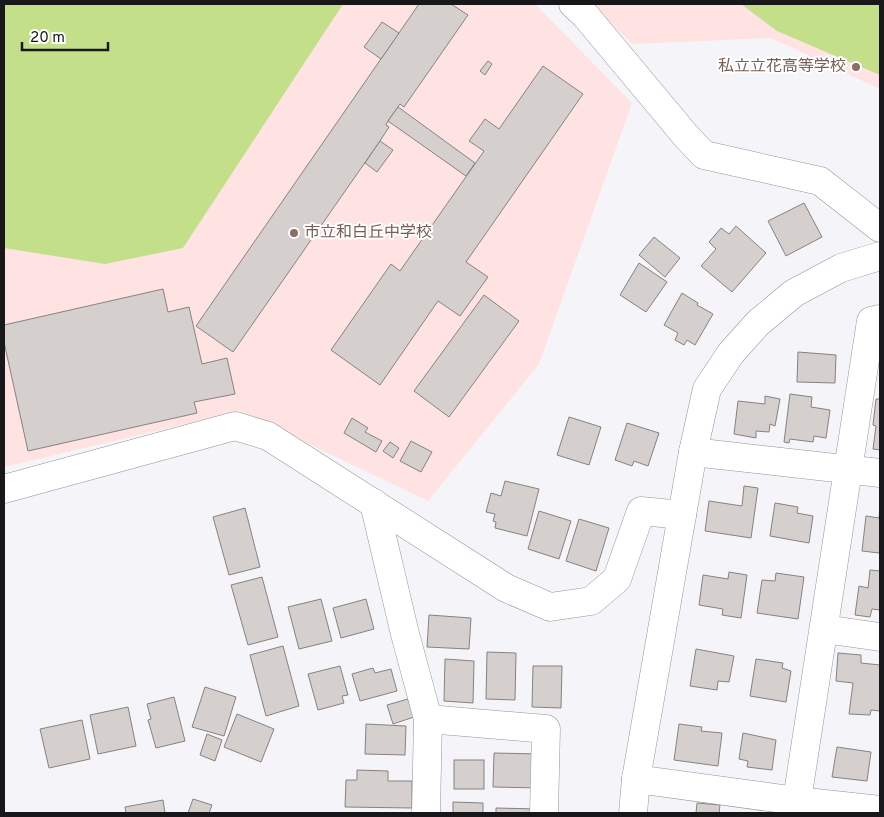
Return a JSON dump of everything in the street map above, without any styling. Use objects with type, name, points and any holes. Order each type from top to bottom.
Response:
[{"type":"street","points":[[573,4],[585,15],[704,155],[820,181],[880,228]]},
{"type":"street","points":[[633,813],[636,779],[682,515],[707,389],[731,353],[758,323],[794,293],[841,268],[880,256]]},
{"type":"street","points":[[796,807],[871,321],[880,319]]},
{"type":"street","points":[[4,489],[235,426],[268,436],[506,588],[550,607],[591,601],[617,580],[642,511],[682,515]]},
{"type":"street","points":[[693,452],[880,473]]},
{"type":"street","points":[[374,503],[405,634],[428,719],[426,813]]},
{"type":"street","points":[[824,629],[880,637]]},
{"type":"street","points":[[428,719],[546,729],[544,813]]},
{"type":"street","points":[[636,779],[796,807],[880,810]]},
{"type":"shaded area","name":"市立和白丘中学校","points":[[4,4],[535,4],[632,103],[539,364],[428,501],[240,411],[4,467]]},
{"type":"shaded area","name":"私立立花高等学校","points":[[589,4],[880,4],[880,89],[771,38],[633,44]]},
{"type":"green space","points":[[4,4],[343,4],[183,248],[105,264],[4,248]]},
{"type":"green space","points":[[741,4],[880,4],[880,75],[777,31]]},
{"type":"building","points":[[419,4],[451,4],[468,15],[404,107],[400,104],[388,121],[386,125],[389,127],[380,141],[233,352],[196,326]]},
{"type":"building","points":[[382,22],[399,33],[381,59],[364,47]]},
{"type":"building","points":[[488,61],[492,64],[485,75],[480,71]]},
{"type":"building","points":[[543,66],[583,94],[466,262],[488,277],[460,316],[438,301],[380,385],[331,350],[391,264],[400,271],[484,151],[469,141],[485,119],[499,129]]},
{"type":"building","points":[[398,107],[475,163],[466,176],[388,121]]},
{"type":"building","points":[[380,141],[393,150],[377,172],[365,163]]},
{"type":"building","points":[[804,203],[822,237],[786,256],[768,221]]},
{"type":"building","points":[[736,226],[766,253],[732,292],[701,266],[716,249],[709,242],[721,228],[729,234]]},
{"type":"building","points":[[654,237],[680,258],[665,277],[639,255]]},
{"type":"building","points":[[639,263],[667,282],[646,312],[620,295]]},
{"type":"building","points":[[163,289],[168,312],[189,307],[202,364],[227,358],[235,394],[194,402],[197,413],[28,451],[4,342],[4,325]]},
{"type":"building","points":[[682,293],[698,303],[697,305],[713,314],[695,345],[687,340],[684,345],[675,340],[678,333],[664,325]]},
{"type":"building","points":[[484,295],[519,321],[449,417],[414,391]]},
{"type":"building","points":[[798,352],[836,355],[835,383],[797,382]]},
{"type":"building","points":[[790,394],[812,397],[811,407],[830,410],[826,438],[814,436],[813,442],[790,439],[789,443],[784,442]]},
{"type":"building","points":[[765,396],[780,399],[775,426],[770,424],[769,432],[756,431],[756,438],[734,434],[738,401],[765,404]]},
{"type":"building","points":[[876,399],[880,399],[880,450],[873,449],[876,426],[873,425]]},
{"type":"building","points":[[569,417],[601,427],[589,465],[557,455]]},
{"type":"building","points":[[352,418],[368,428],[365,432],[382,441],[376,452],[344,433]]},
{"type":"building","points":[[627,423],[659,433],[648,466],[634,461],[632,466],[615,460]]},
{"type":"building","points":[[411,441],[432,452],[421,472],[400,461]]},
{"type":"building","points":[[390,442],[399,448],[393,458],[383,451]]},
{"type":"building","points":[[505,481],[539,489],[527,536],[495,528],[496,522],[493,521],[495,514],[486,512],[491,493],[501,496]]},
{"type":"building","points":[[744,486],[758,488],[751,538],[705,531],[709,501],[742,506]]},
{"type":"building","points":[[775,503],[798,507],[797,513],[813,516],[809,543],[770,536]]},
{"type":"building","points":[[880,507],[879,553],[862,551],[866,516],[879,518]]},
{"type":"building","points":[[245,508],[260,567],[229,575],[213,517]]},
{"type":"building","points":[[539,511],[571,521],[559,559],[528,549]]},
{"type":"building","points":[[579,519],[609,528],[596,571],[566,561]]},
{"type":"building","points":[[870,570],[880,571],[880,610],[872,609],[870,617],[855,615],[859,586],[868,588]]},
{"type":"building","points":[[729,572],[747,575],[741,618],[722,615],[723,609],[699,605],[703,575],[728,579]]},
{"type":"building","points":[[776,573],[804,577],[798,619],[757,613],[762,580],[775,581]]},
{"type":"building","points":[[262,577],[278,637],[248,645],[231,585]]},
{"type":"building","points":[[321,599],[332,641],[299,649],[288,607]]},
{"type":"building","points":[[366,599],[374,629],[341,638],[333,608]]},
{"type":"building","points":[[429,615],[471,618],[469,649],[427,647]]},
{"type":"building","points":[[283,646],[299,706],[266,716],[250,655]]},
{"type":"building","points":[[696,649],[734,656],[729,682],[718,681],[717,690],[690,686]]},
{"type":"building","points":[[487,652],[516,653],[515,700],[486,699]]},
{"type":"building","points":[[838,653],[861,655],[861,663],[880,665],[880,711],[871,710],[870,715],[849,714],[853,683],[836,681]]},
{"type":"building","points":[[445,659],[474,661],[473,703],[444,701]]},
{"type":"building","points":[[756,659],[783,663],[782,668],[791,671],[786,702],[750,696]]},
{"type":"building","points":[[340,666],[348,695],[342,696],[344,703],[318,710],[308,674]]},
{"type":"building","points":[[533,666],[562,666],[561,708],[532,707]]},
{"type":"building","points":[[373,668],[375,673],[391,669],[397,691],[360,701],[352,674]]},
{"type":"building","points":[[205,687],[236,697],[224,736],[192,727]]},
{"type":"building","points":[[174,697],[185,741],[156,748],[148,720],[151,719],[147,704]]},
{"type":"building","points":[[408,699],[414,717],[393,724],[387,705]]},
{"type":"building","points":[[128,707],[136,746],[98,754],[90,715]]},
{"type":"building","points":[[237,714],[274,729],[261,762],[224,747]]},
{"type":"building","points":[[82,720],[90,759],[49,768],[40,729]]},
{"type":"building","points":[[366,724],[406,726],[405,755],[365,754]]},
{"type":"building","points":[[679,724],[702,727],[701,731],[722,733],[718,766],[674,760]]},
{"type":"building","points":[[743,733],[776,740],[772,770],[747,767],[748,761],[739,759]]},
{"type":"building","points":[[207,734],[222,740],[215,761],[200,755]]},
{"type":"building","points":[[837,747],[871,752],[867,781],[832,777]]},
{"type":"building","points":[[494,753],[540,754],[539,788],[493,787]]},
{"type":"building","points":[[454,760],[484,760],[484,789],[454,789]]},
{"type":"building","points":[[357,770],[388,771],[388,781],[412,781],[412,808],[345,807],[346,780],[357,780]]},
{"type":"building","points":[[193,799],[212,805],[209,813],[188,813]]},
{"type":"building","points":[[163,800],[165,813],[126,813],[125,807]]},
{"type":"building","points":[[453,802],[483,803],[483,813],[453,813]]},
{"type":"building","points":[[697,803],[720,805],[719,813],[696,813]]},
{"type":"building","points":[[496,808],[538,809],[538,813],[496,813]]},
{"type":"place","name":"私立立花高等学校","points":[[856,67]]},
{"type":"place","name":"市立和白丘中学校","points":[[294,233]]}]
